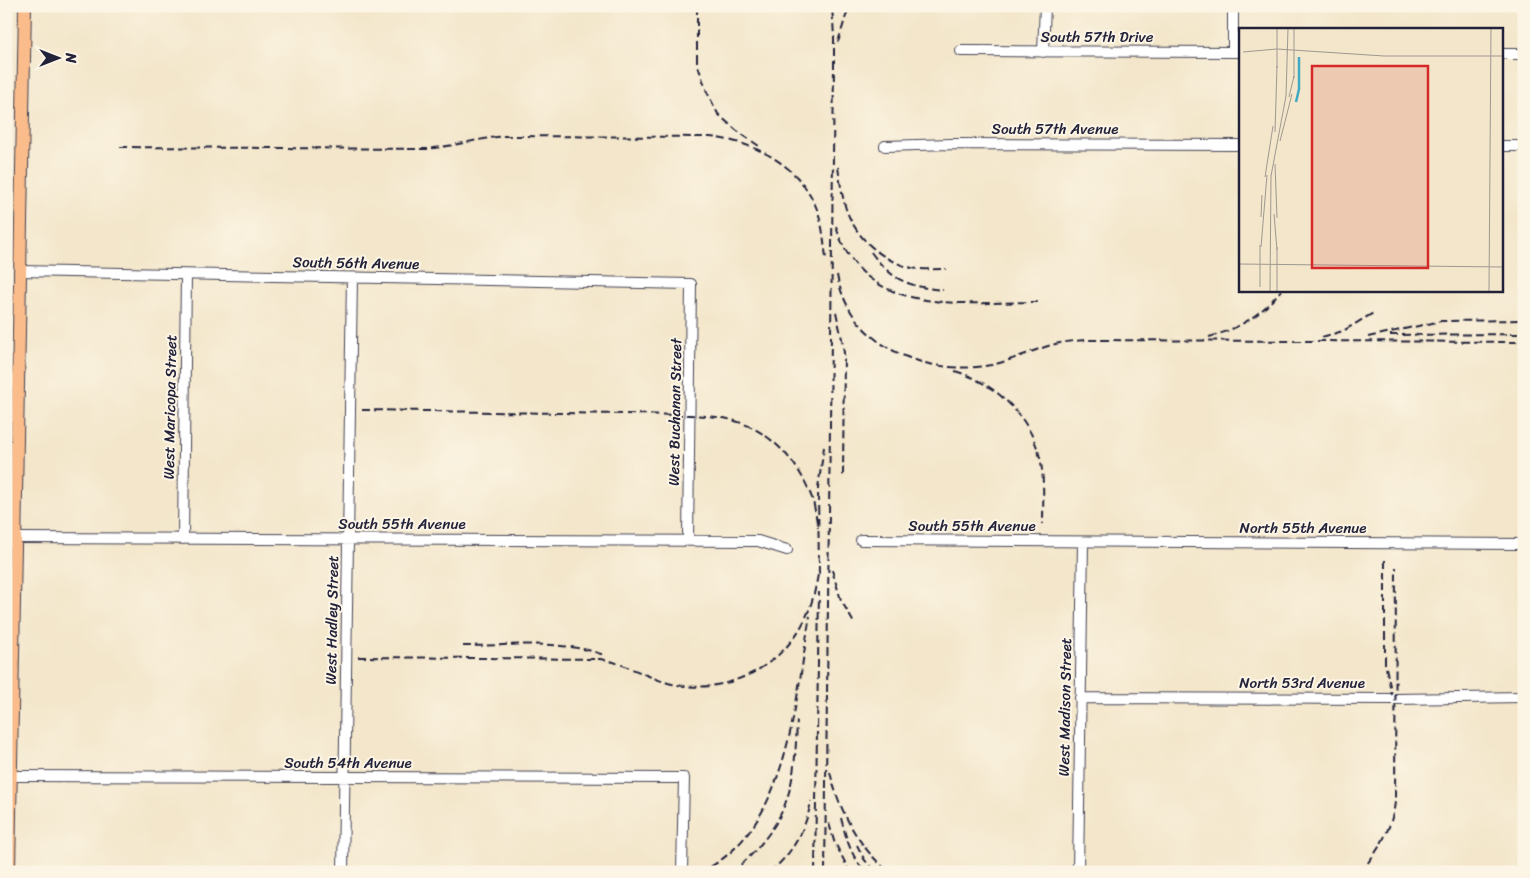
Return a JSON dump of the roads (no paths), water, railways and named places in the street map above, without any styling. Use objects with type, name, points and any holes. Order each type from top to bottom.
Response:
[{"type":"main road","points":[[9,872],[25,6]]},
{"type":"street","points":[[1043,52],[1044,6]]},
{"type":"street","points":[[1233,6],[1237,52]]},
{"type":"street","name":"South 57th Drive","points":[[961,51],[1237,52]]},
{"type":"street","points":[[1502,54],[1524,54]]},
{"type":"street","name":"South 57th Avenue","points":[[885,146],[951,144],[1239,145]]},
{"type":"street","points":[[1502,146],[1524,146]]},
{"type":"street","name":"South 56th Avenue","points":[[20,271],[691,284]]},
{"type":"street","name":"West Maricopa Street","points":[[183,538],[186,275]]},
{"type":"street","name":"West Hadley Street","points":[[343,872],[352,278]]},
{"type":"street","name":"West Buchanan Street","points":[[688,540],[691,284]]},
{"type":"street","name":"South 55th Avenue","points":[[16,538],[758,541],[787,550]]},
{"type":"street","name":"South 55th Avenue","points":[[861,540],[1083,542]]},
{"type":"street","name":"North 55th Avenue","points":[[1083,542],[1524,544]]},
{"type":"street","name":"West Madison Street","points":[[1078,872],[1083,542]]},
{"type":"street","name":"North 53rd Avenue","points":[[1080,698],[1396,699],[1524,697]]},
{"type":"street","name":"South 54th Avenue","points":[[11,776],[684,778],[682,872]]},
{"type":"railway","points":[[697,6],[697,63],[707,92],[718,114],[736,130],[759,146]]},
{"type":"railway","points":[[825,872],[834,67],[832,6]]},
{"type":"railway","points":[[838,42],[851,6]]},
{"type":"railway","points":[[120,147],[427,149],[504,136],[710,137],[744,144],[775,159],[789,169],[811,196],[818,212],[826,258]]},
{"type":"railway","points":[[838,167],[846,209],[850,220],[863,239],[881,254],[901,265],[912,268],[946,269]]},
{"type":"railway","points":[[836,226],[849,256],[868,277],[892,291],[920,299],[949,302],[1040,302]]},
{"type":"railway","points":[[871,252],[878,262],[894,276],[920,287],[943,290]]},
{"type":"railway","points":[[837,275],[845,300],[857,321],[874,338],[894,351],[917,361],[941,366],[991,365],[1041,348],[1086,340],[1524,342]]},
{"type":"railway","points":[[1209,337],[1230,330],[1249,320],[1266,307],[1280,291]]},
{"type":"railway","points":[[836,312],[844,353],[843,476]]},
{"type":"railway","points":[[1322,337],[1343,331],[1375,312]]},
{"type":"railway","points":[[1368,337],[1441,321],[1524,320]]},
{"type":"railway","points":[[1390,335],[1524,334]]},
{"type":"railway","points":[[955,371],[986,385],[1001,396],[1024,421],[1039,453],[1042,470],[1043,524]]},
{"type":"railway","points":[[362,410],[690,415],[728,419],[743,423],[756,430],[780,448],[790,459],[799,471],[812,498],[818,528]]},
{"type":"railway","points":[[819,574],[818,488],[824,447]]},
{"type":"railway","points":[[1385,560],[1385,663],[1392,695]]},
{"type":"railway","points":[[1360,872],[1383,840],[1391,822],[1395,802],[1396,567]]},
{"type":"railway","points":[[358,657],[600,659],[619,664],[672,684],[692,687],[712,686],[751,674],[783,650],[796,635],[806,617],[819,569]]},
{"type":"railway","points":[[832,570],[841,600],[855,625]]},
{"type":"railway","points":[[815,872],[819,592]]},
{"type":"railway","points":[[700,872],[730,853],[753,827],[770,796],[783,760],[792,723],[810,616]]},
{"type":"railway","points":[[463,646],[552,645],[587,650],[604,655]]},
{"type":"railway","points":[[731,872],[757,849],[782,812],[794,769],[797,721]]},
{"type":"railway","points":[[830,772],[844,814],[851,827],[868,851],[889,872]]},
{"type":"railway","points":[[769,872],[777,866],[797,841],[806,821],[811,801]]},
{"type":"railway","points":[[841,818],[847,840],[865,872]]},
{"type":"railway","points":[[829,823],[834,841],[850,872]]},
{"type":"railway","points":[[857,845],[864,859],[875,872]]}]
